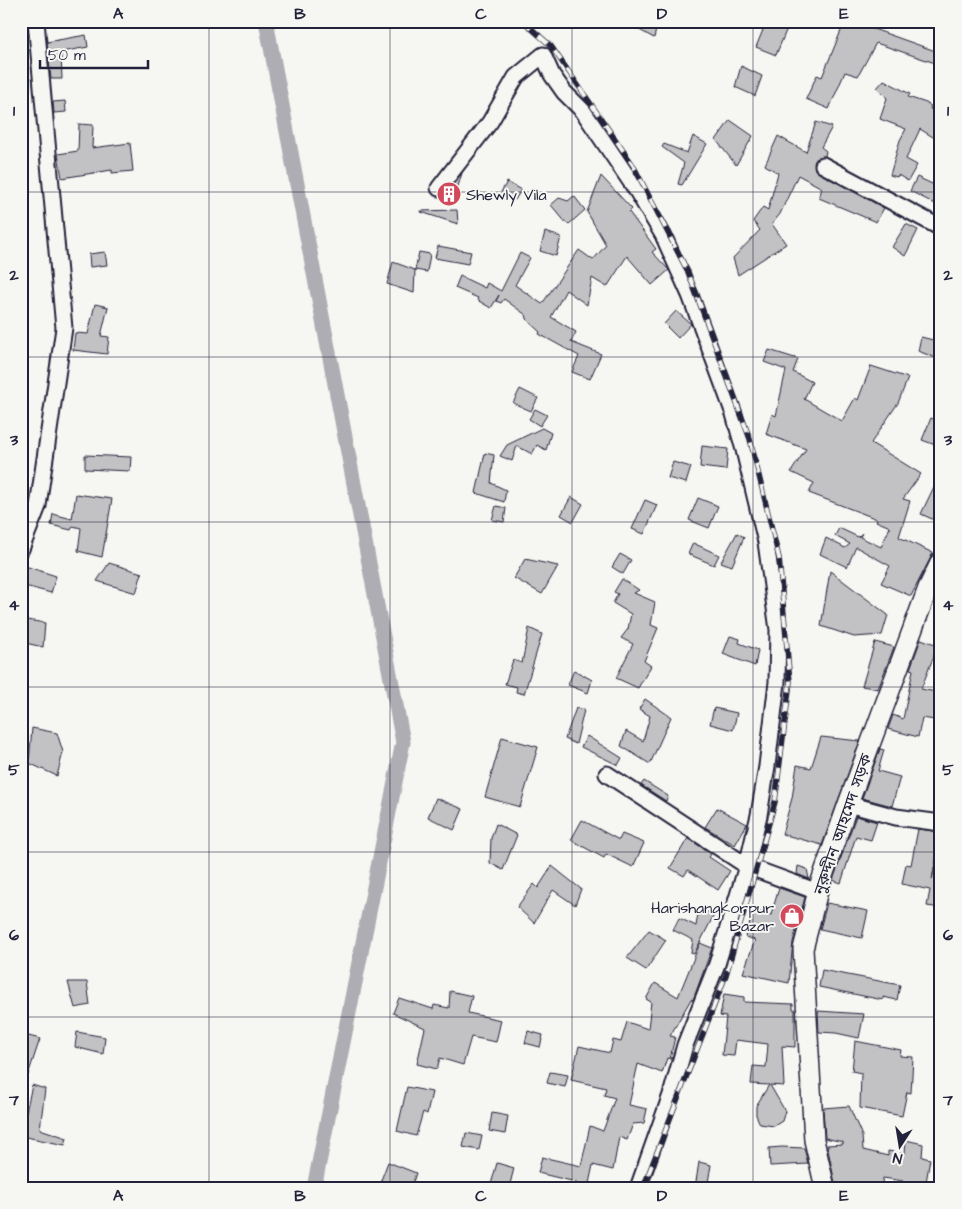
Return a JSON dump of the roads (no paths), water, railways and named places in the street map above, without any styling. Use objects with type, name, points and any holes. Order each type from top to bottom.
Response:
[{"type":"main road","name":"নুরুদ্দীন আহমেদ সড়ক","points":[[825,1188],[814,1140],[803,949],[818,892],[848,804],[928,588],[941,561]]},
{"type":"street","points":[[21,549],[38,506],[64,328],[36,21]]},
{"type":"street","points":[[439,188],[490,122],[516,77],[543,55],[560,86],[583,112],[637,190],[674,258],[690,295],[740,434],[766,542],[778,630],[777,682],[759,815],[747,866],[717,964],[685,1045],[671,1095],[638,1188]]},
{"type":"street","points":[[823,165],[941,228]]},
{"type":"street","points":[[607,774],[747,866],[818,892]]},
{"type":"street","points":[[848,804],[896,817],[941,823]]},
{"type":"waterway","points":[[266,21],[403,742],[314,1188]]},
{"type":"railway","points":[[523,21],[551,46],[633,165],[688,272],[750,439],[779,558],[790,682],[775,802],[726,975],[643,1188]]},
{"type":"place","name":"Shewly Vila","points":[[449,194]]},
{"type":"place","name":"Harishangkorpur Bazar","points":[[792,916]]}]
